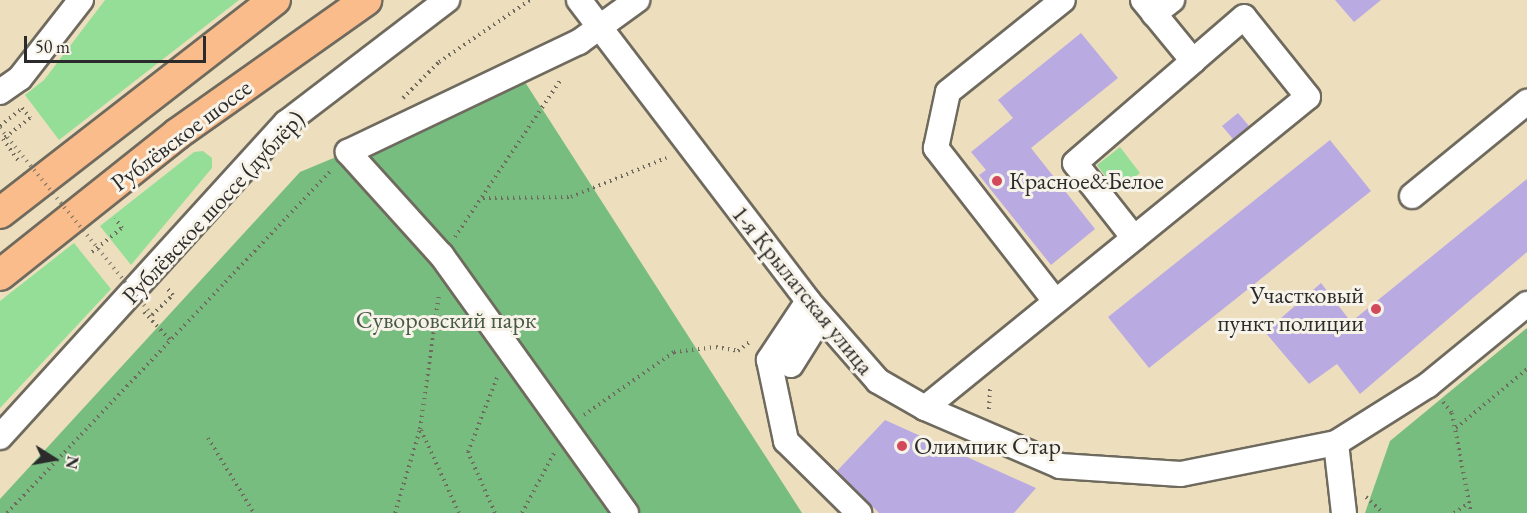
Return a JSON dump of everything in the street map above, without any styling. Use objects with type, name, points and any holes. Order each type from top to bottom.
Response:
[{"type":"main road","name":"Рублёвское шоссе","points":[[0,213],[275,0]]},
{"type":"main road","name":"Рублёвское шоссе","points":[[0,275],[177,134],[366,0]]},
{"type":"street","points":[[0,92],[20,78],[81,0]]},
{"type":"street","name":"Рублёвское шоссе (дублёр)","points":[[0,437],[286,123],[447,0]]},
{"type":"street","name":"1-я Крылатская улица","points":[[579,0],[597,29],[814,309],[878,381],[925,408],[1060,466],[1181,474],[1336,444],[1428,385],[1527,304]]},
{"type":"street","points":[[626,513],[441,255],[348,152],[597,29],[637,0]]},
{"type":"street","points":[[1055,301],[936,148],[948,92],[1063,0]]},
{"type":"street","points":[[1156,5],[1193,61]]},
{"type":"street","points":[[925,408],[1308,97],[1244,17],[1075,163],[1134,238]]},
{"type":"street","points":[[1412,196],[1527,102]]},
{"type":"street","points":[[791,365],[814,309]]},
{"type":"street","points":[[814,309],[769,360],[786,441],[859,513]]},
{"type":"street","points":[[1336,444],[1344,513]]},
{"type":"path","points":[[398,103],[439,62],[530,0]]},
{"type":"path","points":[[395,513],[420,429],[434,352],[441,255],[483,198],[564,75]]},
{"type":"path","points":[[14,166],[21,160],[3,139],[30,118],[22,108],[0,127],[88,237],[152,315]]},
{"type":"path","points":[[7,513],[348,152]]},
{"type":"path","points":[[483,198],[571,197],[666,158]]},
{"type":"path","points":[[92,252],[122,228],[114,217],[106,224]]},
{"type":"path","points":[[88,237],[97,231]]},
{"type":"path","points":[[141,309],[170,340]]},
{"type":"path","points":[[522,513],[567,428],[674,352],[717,347],[738,351],[756,338]]},
{"type":"path","points":[[495,513],[468,452],[509,347]]},
{"type":"path","points":[[1456,428],[1527,369]]},
{"type":"path","points":[[1428,385],[1452,413],[1471,513]]},
{"type":"path","points":[[420,429],[459,513]]},
{"type":"path","points":[[208,438],[254,513]]},
{"type":"path","points":[[1454,513],[1469,503]]},
{"type":"green space","points":[[105,0],[239,0],[59,140],[25,95],[44,80]]},
{"type":"green space","name":"Суворовский парк","points":[[523,79],[802,513],[0,513],[0,499],[300,172]]},
{"type":"green space","points":[[1120,147],[1140,173],[1116,191],[1097,165]]},
{"type":"green space","points":[[203,151],[212,158],[212,168],[131,265],[100,226],[194,152]]},
{"type":"green space","points":[[74,243],[111,289],[0,408],[0,301]]},
{"type":"green space","points":[[1527,328],[1527,513],[1365,513],[1390,441]]},
{"type":"building","points":[[1335,0],[1381,0],[1354,22]]},
{"type":"building","points":[[1081,33],[1118,78],[1031,148],[1095,229],[1051,265],[979,175],[986,170],[971,152],[1013,118],[998,100]]},
{"type":"building","points":[[1238,113],[1249,126],[1233,139],[1222,126]]},
{"type":"building","points":[[1330,140],[1371,191],[1149,368],[1108,317]]},
{"type":"building","points":[[1527,179],[1527,252],[1360,394],[1337,364],[1309,384],[1265,332],[1321,283],[1351,322]]},
{"type":"building","name":"Олимпик Стар","points":[[885,420],[1036,488],[1014,513],[879,513],[837,471]]},
{"type":"place","name":"Красное&Белое","points":[[997,181]]},
{"type":"place","name":"Участковый пункт полиции","points":[[1376,309]]},
{"type":"place","name":"Олимпик Стар","points":[[902,446]]}]
